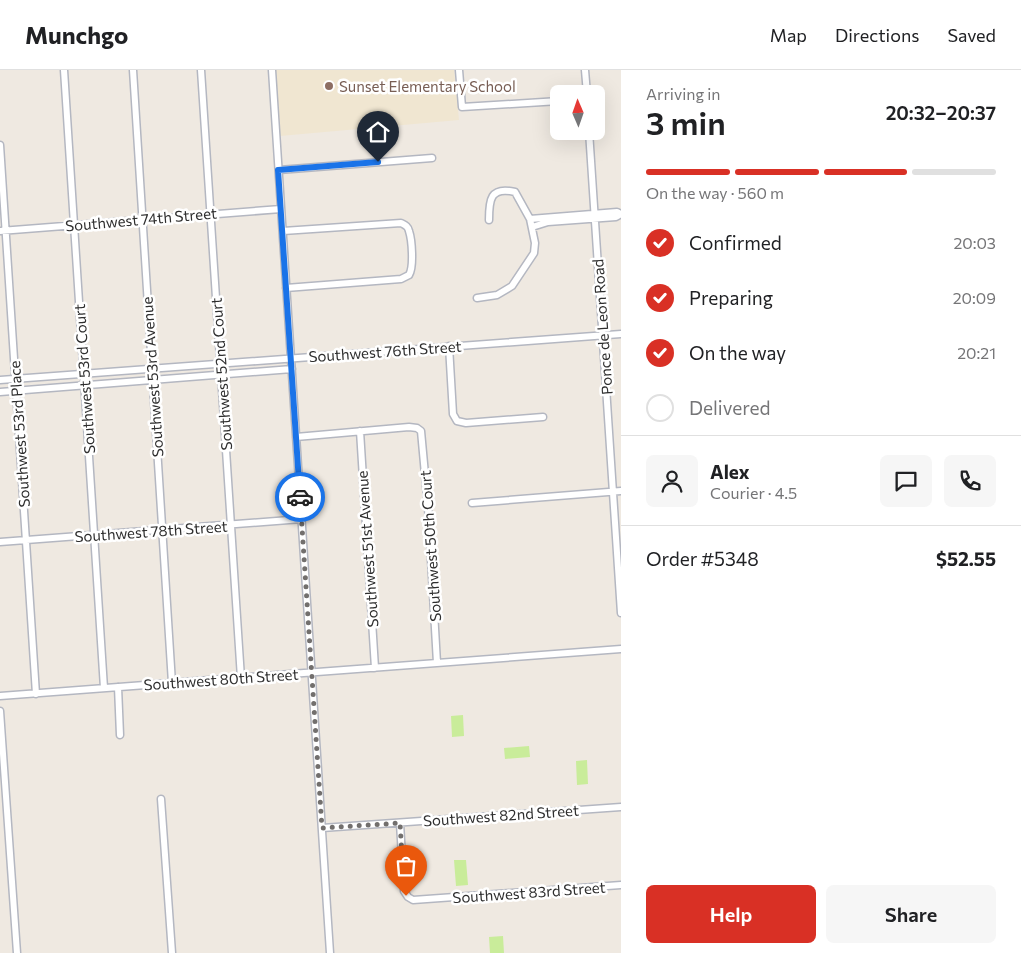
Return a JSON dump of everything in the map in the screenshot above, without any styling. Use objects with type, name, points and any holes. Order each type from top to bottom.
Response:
[{"type":"street","name":"Southwest 53rd Court","points":[[64,70],[104,688]]},
{"type":"street","name":"Southwest 53rd Avenue","points":[[132,70],[172,683]]},
{"type":"street","name":"Southwest 52nd Court","points":[[201,70],[241,678]]},
{"type":"street","points":[[272,70],[330,953]]},
{"type":"street","points":[[459,70],[462,107],[550,102]]},
{"type":"street","points":[[585,70],[586,85]]},
{"type":"street","name":"Ponce de Leon Road","points":[[590,140],[621,613]]},
{"type":"street","name":"Southwest 53rd Place","points":[[0,145],[3,230],[16,390],[36,694]]},
{"type":"street","points":[[278,170],[432,158]]},
{"type":"street","points":[[477,298],[494,296],[504,292],[514,283],[535,251],[530,220],[516,193],[502,191],[491,197],[490,220]]},
{"type":"street","name":"Southwest 74th Street","points":[[3,230],[281,209]]},
{"type":"street","points":[[530,220],[578,218],[617,212],[621,214]]},
{"type":"street","points":[[532,227],[551,220]]},
{"type":"street","points":[[283,231],[391,223],[403,224],[410,231],[412,265],[409,275],[401,279],[286,288]]},
{"type":"street","name":"Southwest 76th Street","points":[[0,380],[621,334]]},
{"type":"street","points":[[449,346],[453,414],[457,421],[466,423],[543,417]]},
{"type":"street","name":"Southwest 76th Street","points":[[0,392],[292,369]]},
{"type":"street","name":"Southwest 50th Court","points":[[360,431],[409,427],[419,430],[422,436],[437,663]]},
{"type":"street","points":[[296,437],[360,431]]},
{"type":"street","name":"Southwest 51st Avenue","points":[[360,431],[375,668]]},
{"type":"street","points":[[472,503],[621,491]]},
{"type":"street","name":"Southwest 78th Street","points":[[0,542],[302,519]]},
{"type":"street","name":"Southwest 80th Street","points":[[0,696],[621,649]]},
{"type":"street","points":[[118,687],[120,735]]},
{"type":"street","points":[[0,711],[17,953]]},
{"type":"street","points":[[161,799],[172,953]]},
{"type":"street","name":"Southwest 82nd Street","points":[[322,828],[621,806]]},
{"type":"street","name":"Southwest 83rd Street","points":[[400,823],[404,889],[408,897],[416,900],[621,885]]},
{"type":"shaded area","points":[[276,70],[454,70],[459,120],[280,136]]},
{"type":"green space","points":[[463,715],[464,736],[452,737],[451,716]]},
{"type":"green space","points":[[529,746],[530,757],[505,759],[504,748]]},
{"type":"green space","points":[[587,760],[588,784],[577,785],[576,761]]},
{"type":"green space","points":[[454,860],[466,860],[468,885],[456,886]]},
{"type":"green space","points":[[503,936],[504,953],[490,953],[489,937]]},
{"type":"way so far","points":[[300,497],[322,828],[400,823],[406,896]]},
{"type":"place","name":"Sunset Elementary School","points":[[329,86]]},
{"type":"route","points":[[300,497],[278,170],[378,162]]}]
